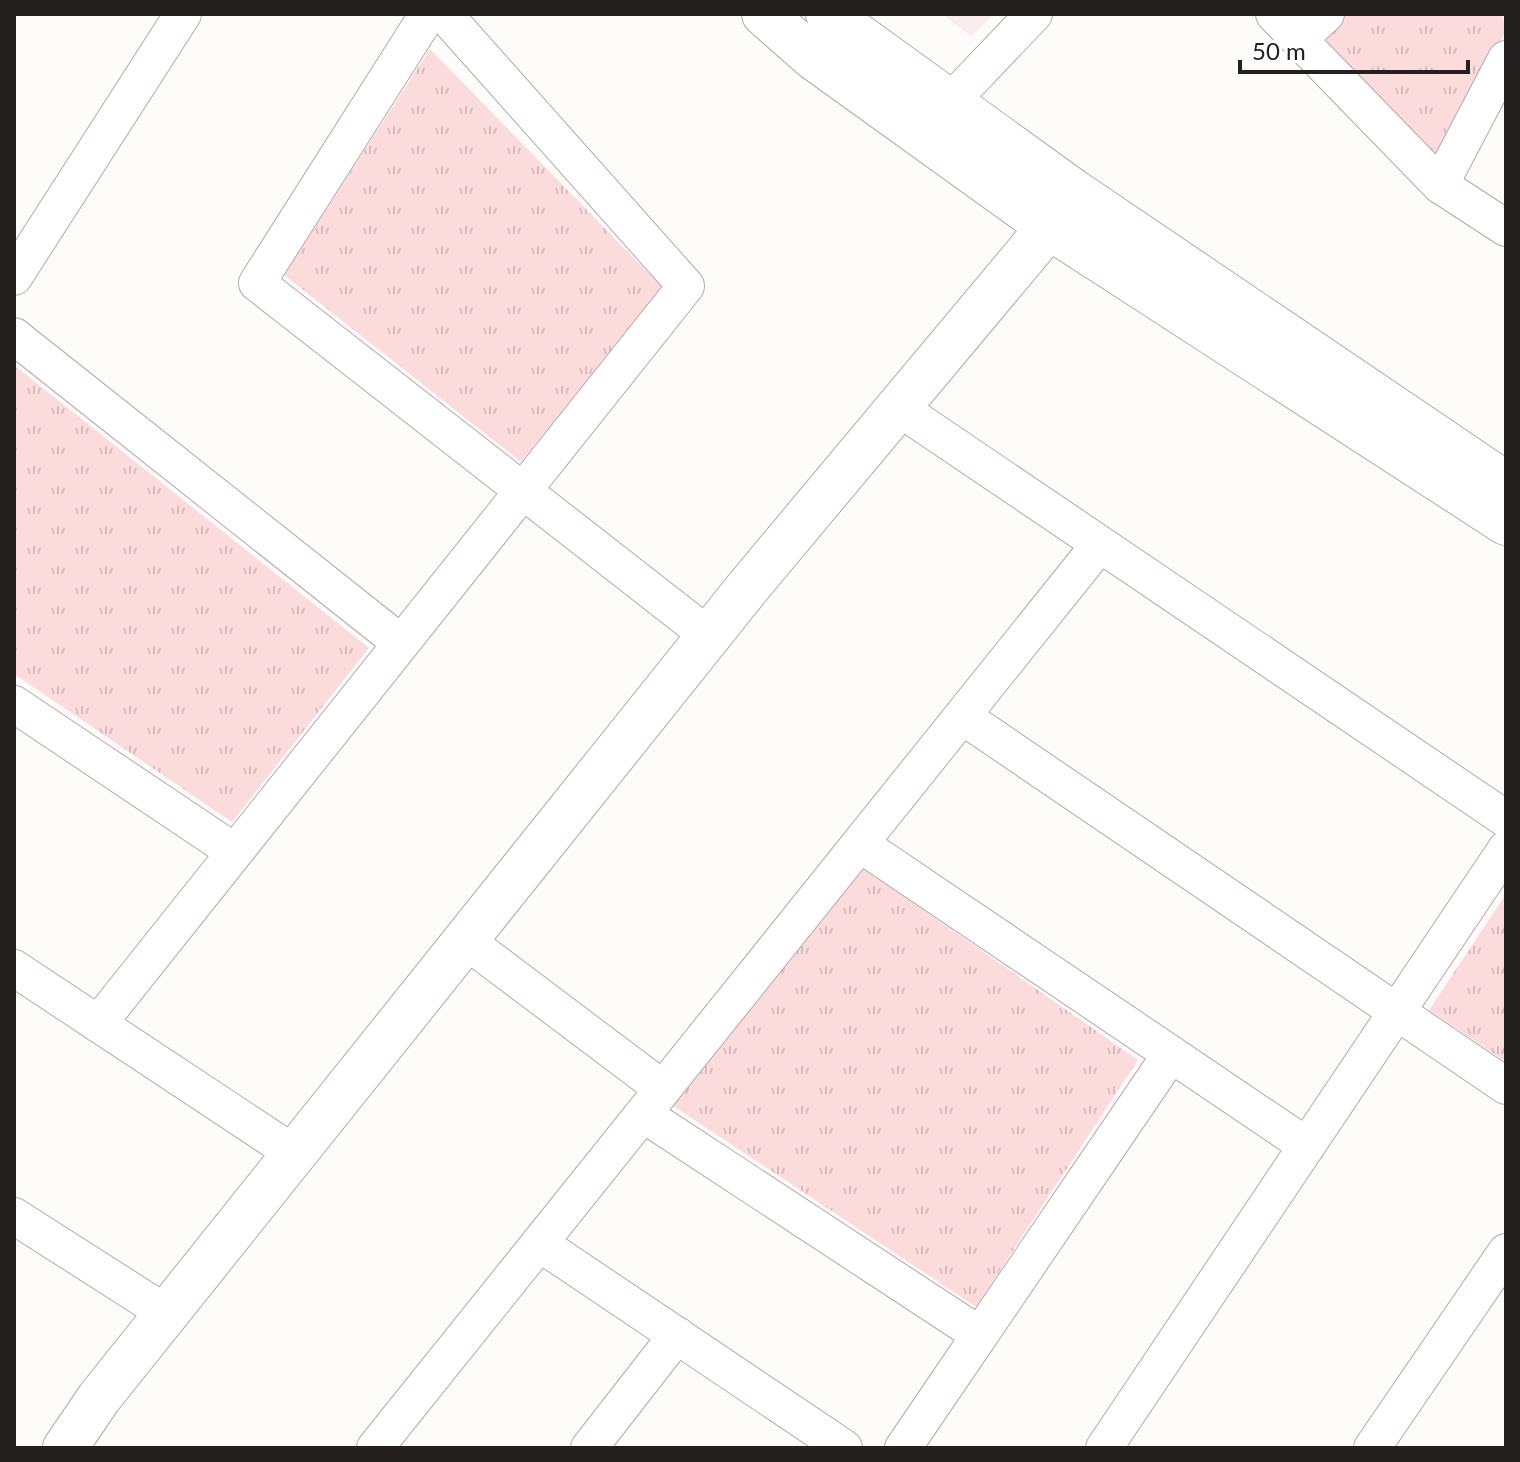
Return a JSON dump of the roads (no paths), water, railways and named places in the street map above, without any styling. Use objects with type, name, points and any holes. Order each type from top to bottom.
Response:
[{"type":"street","points":[[14,277],[183,14]]},
{"type":"street","points":[[428,14],[257,283],[709,636]]},
{"type":"street","points":[[98,1024],[686,286],[444,14]]},
{"type":"street","points":[[764,14],[814,58],[1049,227],[1506,523]]},
{"type":"street","points":[[828,14],[1073,191],[1506,484]]},
{"type":"street","points":[[950,102],[1034,14]]},
{"type":"street","points":[[1326,14],[1287,27],[1440,185],[1506,228]]},
{"type":"street","points":[[1440,185],[1506,59]]},
{"type":"street","points":[[70,1446],[99,1398],[166,1313],[896,406],[1049,227],[1073,191]]},
{"type":"street","points":[[14,336],[401,643]]},
{"type":"street","points":[[896,406],[1506,819]]},
{"type":"street","points":[[375,1448],[1100,544]]},
{"type":"street","points":[[14,704],[235,852]]},
{"type":"street","points":[[962,716],[1506,1086]]},
{"type":"street","points":[[860,844],[1307,1146]]},
{"type":"street","points":[[1117,1443],[1307,1146],[1506,849]]},
{"type":"street","points":[[465,940],[653,1101],[980,1335]]},
{"type":"street","points":[[14,968],[295,1154]]},
{"type":"street","points":[[903,1448],[1171,1054]]},
{"type":"street","points":[[14,1216],[166,1313]]},
{"type":"street","points":[[539,1243],[844,1448]]},
{"type":"street","points":[[1372,1448],[1506,1252]]},
{"type":"street","points":[[589,1448],[677,1335]]}]
